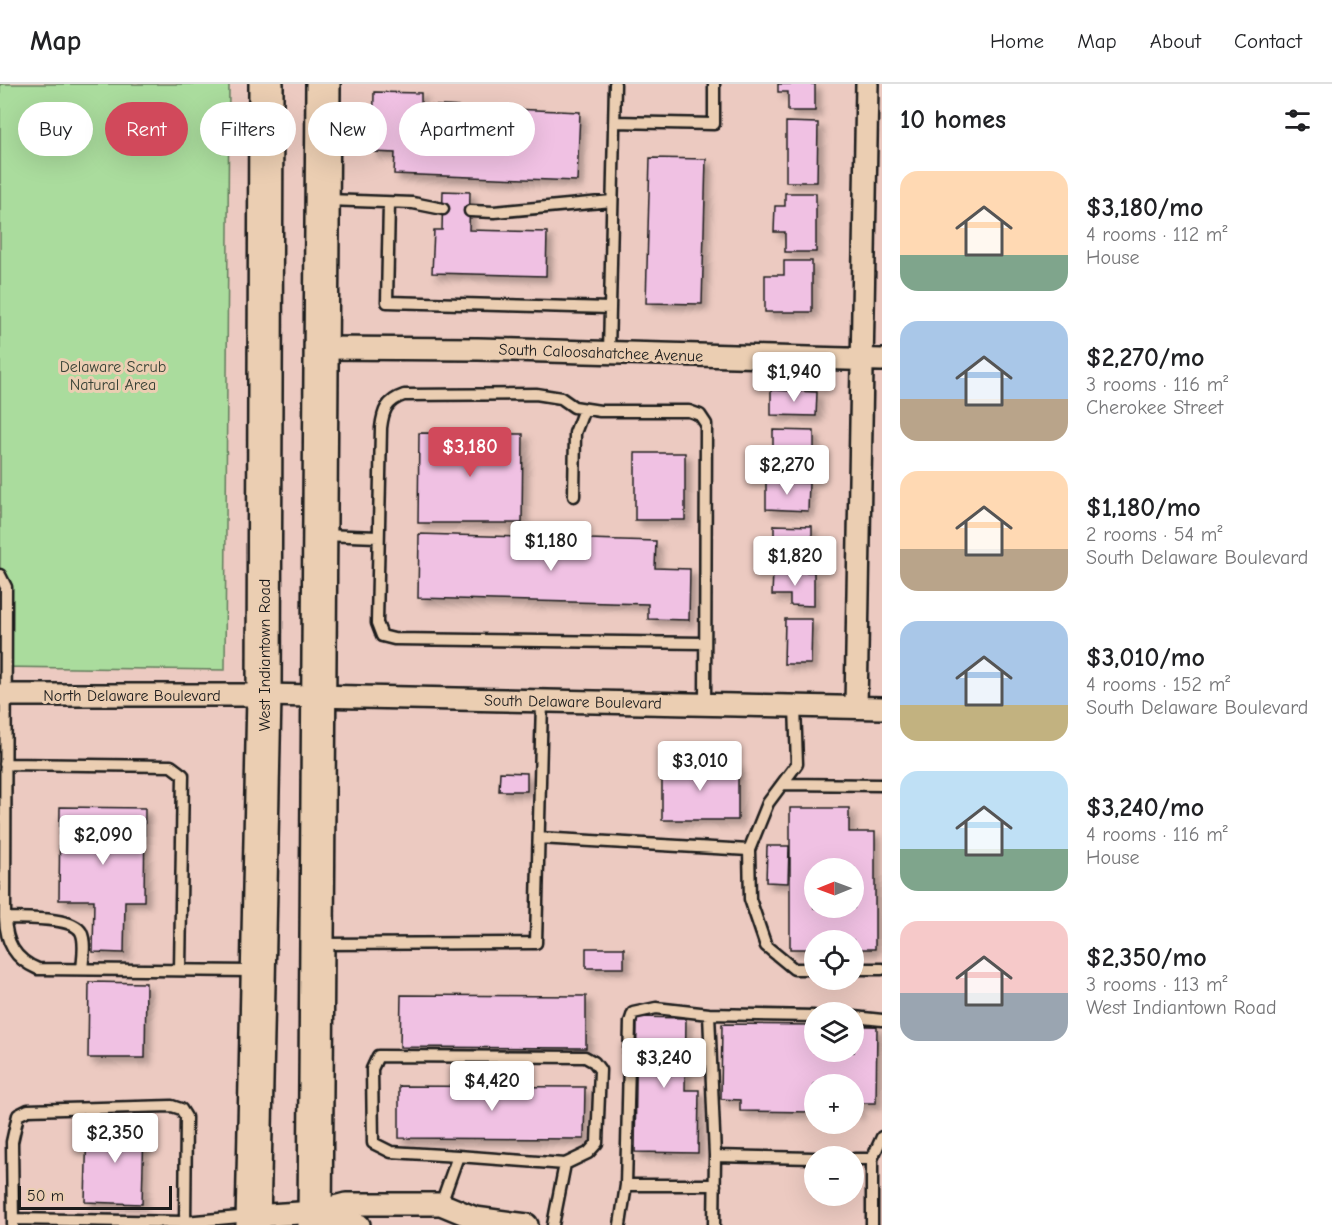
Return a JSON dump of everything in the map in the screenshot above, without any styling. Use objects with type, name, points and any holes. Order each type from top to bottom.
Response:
[{"type":"main road","name":"West Indiantown Road","points":[[253,1221],[264,695],[266,84]]},
{"type":"main road","points":[[315,1219],[319,348],[323,84]]},
{"type":"street","points":[[856,707],[872,360],[867,84]]},
{"type":"street","name":"South Caloosahatchee Avenue","points":[[319,348],[454,348],[872,360]]},
{"type":"street","name":"North Delaware Boulevard","points":[[2,694],[264,695]]},
{"type":"street","name":"South Delaware Boulevard","points":[[264,695],[882,708]]},
{"type":"street","points":[[315,1219],[346,1204],[441,1204],[475,1218],[527,1225]]},
{"type":"street","points":[[446,1225],[475,1218]]},
{"type":"street","points":[[253,1221],[315,1219],[359,1225]]},
{"type":"lane","points":[[609,353],[615,84]]},
{"type":"lane","points":[[614,122],[714,124],[714,84]]},
{"type":"lane","points":[[321,200],[389,202],[443,209]]},
{"type":"lane","points":[[470,211],[494,212],[612,201]]},
{"type":"lane","points":[[389,202],[387,302],[610,308]]},
{"type":"lane","points":[[705,643],[394,639],[382,636],[376,623],[378,537],[382,413],[388,403],[404,395],[536,394],[561,398],[574,407],[584,409],[689,411],[700,415],[706,424],[705,704]]},
{"type":"lane","points":[[574,496],[575,433],[584,409]]},
{"type":"lane","points":[[318,534],[378,537]]},
{"type":"lane","points":[[0,575],[6,587],[2,694],[5,764],[5,918],[9,945],[27,964],[38,969],[258,971]]},
{"type":"lane","points":[[318,944],[536,943],[542,700]]},
{"type":"lane","points":[[795,706],[797,764],[768,803],[749,850],[750,899],[765,946],[794,969],[804,969]]},
{"type":"lane","points":[[5,764],[171,766],[179,770],[183,775],[180,970]]},
{"type":"lane","points":[[783,784],[882,785]]},
{"type":"lane","points":[[539,838],[749,850]]},
{"type":"lane","points":[[5,918],[64,921],[75,925],[81,933],[83,942],[82,969]]},
{"type":"lane","points":[[864,969],[882,969]]},
{"type":"lane","points":[[620,1225],[626,1185],[630,1022],[633,1013],[656,1008],[708,1014],[804,1016]]},
{"type":"lane","points":[[708,1014],[715,1156],[714,1225]]},
{"type":"lane","points":[[864,1018],[882,1020]]},
{"type":"lane","points":[[378,1056],[585,1057],[594,1062],[600,1070],[597,1143],[588,1153],[565,1164],[458,1156],[391,1152],[373,1143],[372,1069],[378,1056]]},
{"type":"lane","points":[[185,1224],[186,1117],[181,1109],[172,1106],[28,1110],[18,1115],[12,1142],[13,1222],[185,1224],[253,1221]]},
{"type":"lane","points":[[872,1225],[872,1159],[882,1137]]},
{"type":"lane","points":[[441,1204],[458,1156]]},
{"type":"lane","points":[[715,1156],[804,1158]]},
{"type":"lane","points":[[864,1159],[872,1159]]},
{"type":"lane","points":[[553,1225],[565,1164]]},
{"type":"lane","points":[[626,1185],[715,1185]]},
{"type":"green space","name":"Delaware Scrub Natural Area","points":[[0,84],[229,84],[229,102],[200,102],[200,156],[229,156],[225,670],[0,667]]},
{"type":"building","points":[[778,84],[815,84],[815,111],[788,111],[788,92],[778,92]]},
{"type":"building","points":[[374,92],[421,93],[421,102],[399,102],[399,156],[535,156],[535,110],[580,112],[577,181],[394,174],[395,153],[387,153],[387,102],[374,102]]},
{"type":"building","points":[[786,122],[818,123],[817,182],[786,182]]},
{"type":"building","points":[[650,158],[706,159],[702,304],[646,303]]},
{"type":"building","points":[[443,191],[470,192],[469,230],[547,232],[546,276],[432,273],[434,230],[442,230]]},
{"type":"building","points":[[785,193],[816,193],[816,252],[785,252],[785,232],[774,232],[775,206],[785,206]]},
{"type":"building","points":[[784,261],[812,261],[812,312],[765,312],[765,275],[784,275]]},
{"type":"building","points":[[771,390],[817,392],[816,416],[771,415]]},
{"type":"building","points":[[773,430],[814,431],[814,464],[773,464]]},
{"type":"building","points":[[419,433],[523,434],[522,523],[418,523]]},
{"type":"building","points":[[635,453],[685,453],[685,520],[635,520]]},
{"type":"building","points":[[766,482],[809,483],[808,511],[766,509]]},
{"type":"building","points":[[774,525],[812,526],[812,556],[791,556],[791,545],[774,545]]},
{"type":"building","points":[[419,534],[656,541],[655,568],[690,569],[689,620],[648,619],[648,604],[418,598]]},
{"type":"building","points":[[773,572],[814,572],[814,606],[790,605],[790,595],[772,595]]},
{"type":"building","points":[[785,619],[812,619],[811,664],[784,664]]},
{"type":"building","points":[[662,764],[738,764],[738,820],[662,820]]},
{"type":"building","points":[[500,772],[527,773],[527,791],[499,791]]},
{"type":"building","points":[[60,807],[145,808],[144,901],[125,901],[124,953],[93,952],[94,900],[59,900]]},
{"type":"building","points":[[790,808],[849,808],[849,832],[875,832],[875,949],[864,949],[864,930],[804,930],[804,949],[790,949]]},
{"type":"building","points":[[767,846],[789,846],[788,883],[766,882]]},
{"type":"building","points":[[586,948],[624,948],[624,968],[586,968]]},
{"type":"building","points":[[89,982],[146,983],[145,1058],[88,1058]]},
{"type":"building","points":[[401,995],[586,996],[586,1048],[400,1047]]},
{"type":"building","points":[[637,1017],[686,1018],[685,1090],[699,1090],[698,1153],[635,1152]]},
{"type":"building","points":[[722,1024],[804,1025],[804,1062],[864,1062],[864,1026],[877,1026],[876,1103],[864,1103],[864,1074],[804,1074],[804,1112],[740,1111],[740,1100],[721,1099]]},
{"type":"building","points":[[399,1086],[585,1087],[584,1139],[399,1138]]},
{"type":"building","points":[[87,1125],[144,1127],[142,1204],[85,1202]]}]
